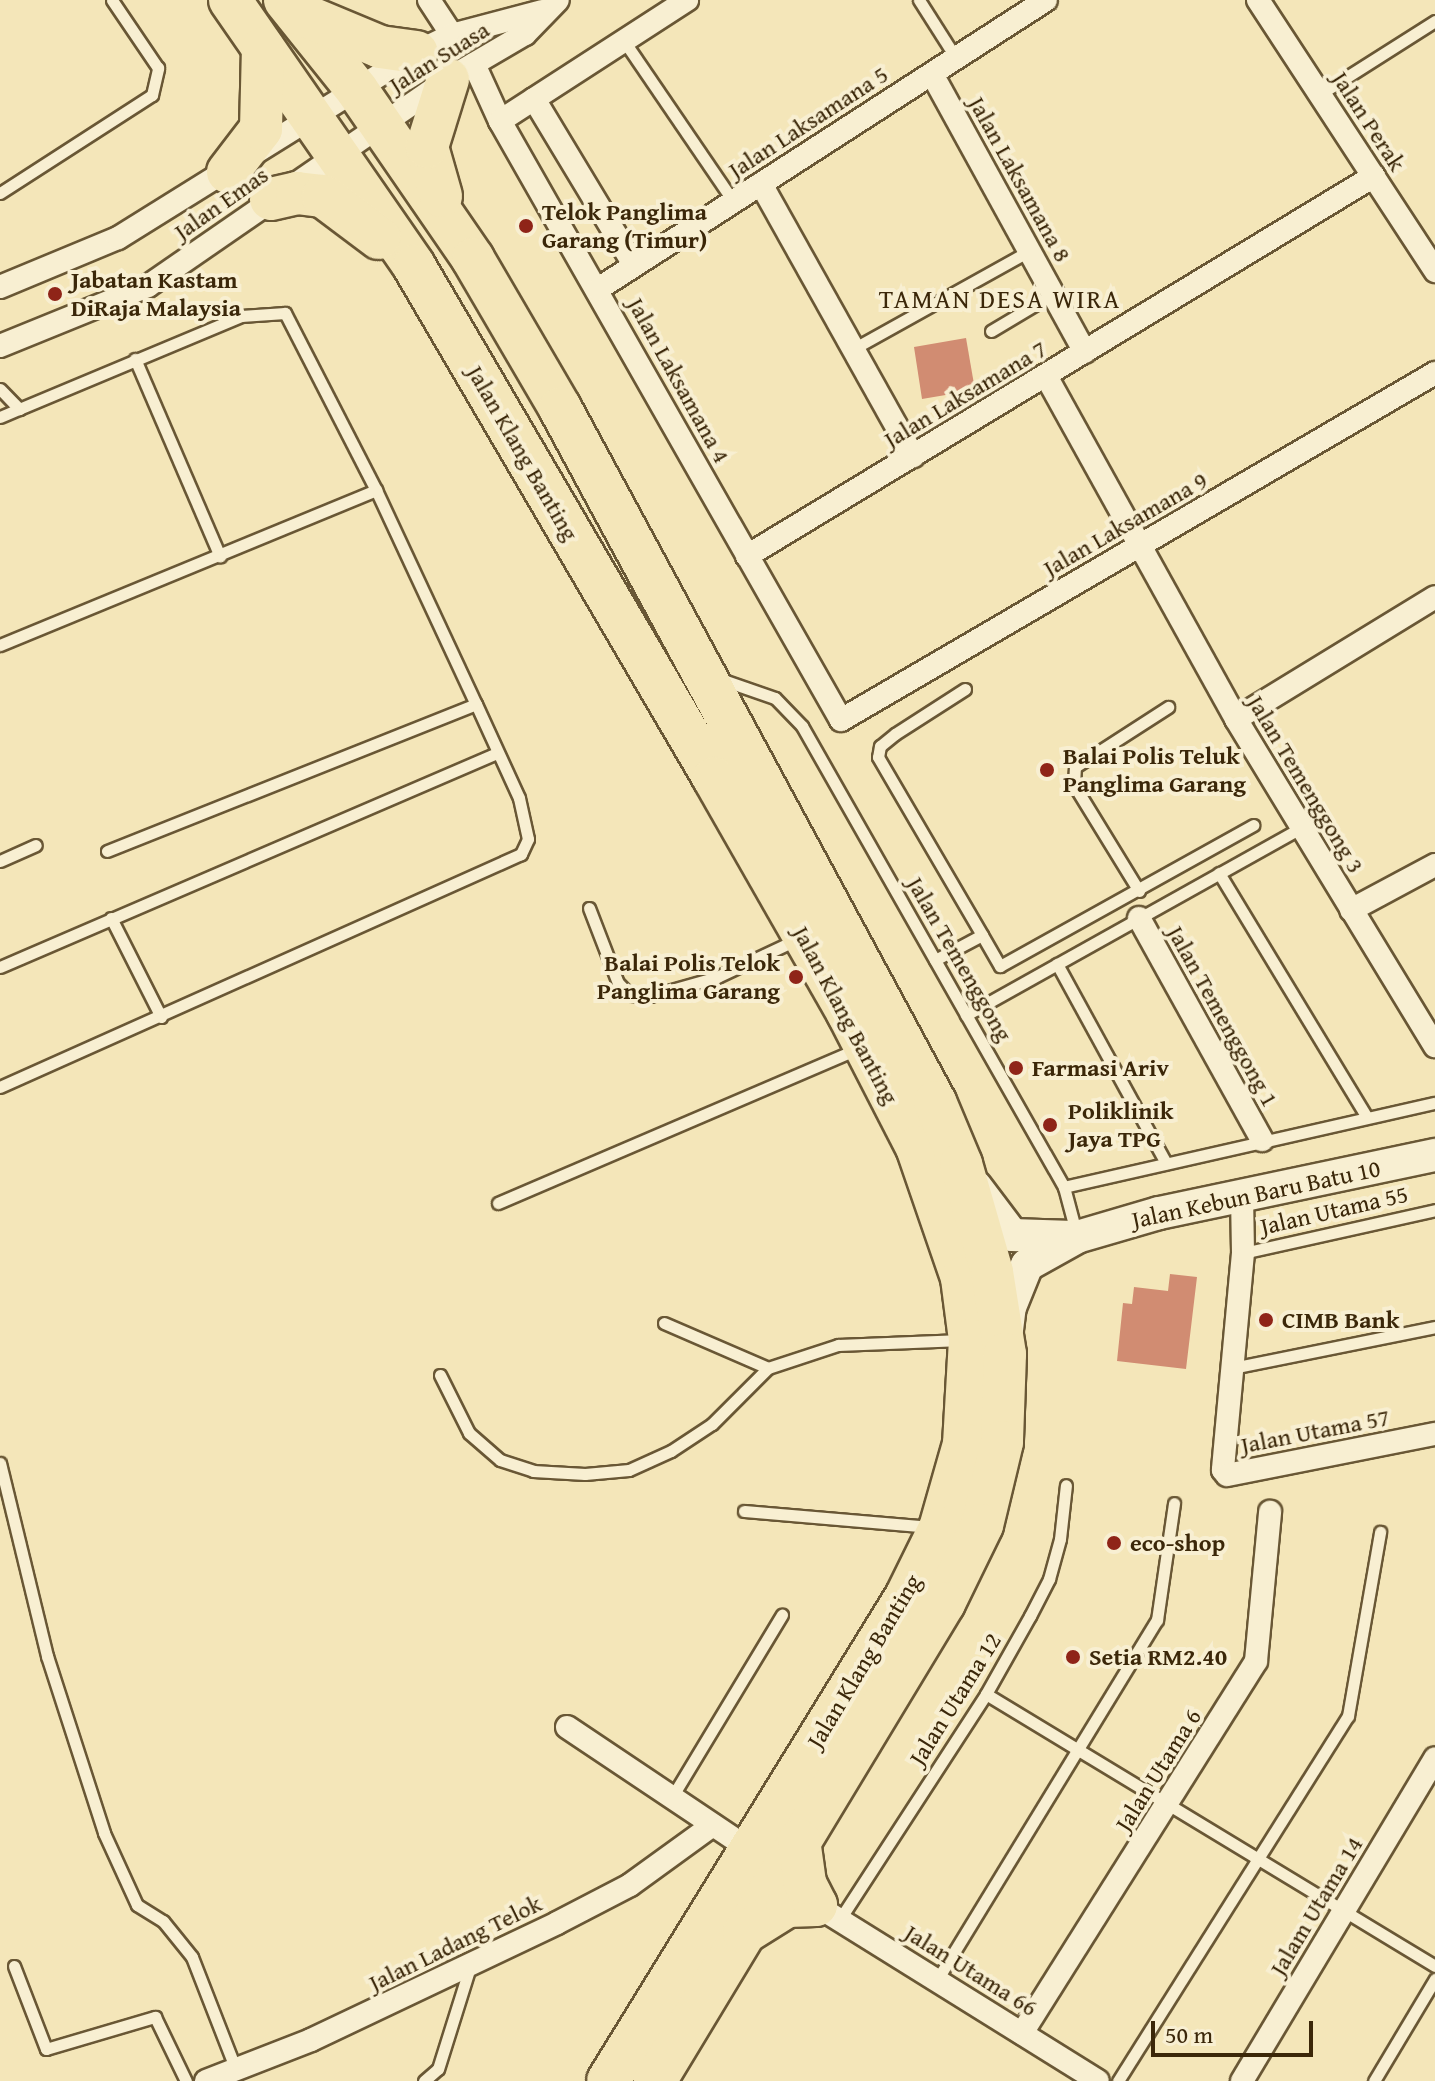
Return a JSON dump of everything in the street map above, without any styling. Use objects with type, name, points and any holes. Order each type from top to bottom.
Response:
[{"type":"highway","name":"Jalan Klang Banting","points":[[230,0],[414,266],[804,936],[865,1046],[945,1217],[962,1278],[987,1347],[940,1528],[906,1597],[749,1849],[724,1927],[655,2081]]},
{"type":"highway","name":"Jalan Klang Banting","points":[[288,5],[357,90],[473,259],[707,677],[906,1046],[961,1164],[992,1272],[987,1347],[997,1473],[968,1557],[773,1882],[724,1927],[608,2081]]},
{"type":"highway","points":[[288,5],[380,47],[434,44]]},
{"type":"highway","points":[[228,172],[261,129],[266,87],[263,48]]},
{"type":"highway","points":[[461,71],[431,122],[428,164],[473,259]]},
{"type":"highway","points":[[271,199],[297,193],[323,196],[414,266]]},
{"type":"highway","points":[[799,1840],[805,1883],[828,1912]]},
{"type":"highway","points":[[724,1927],[787,1906],[828,1912]]},
{"type":"street","points":[[429,0],[434,44]]},
{"type":"street","points":[[500,121],[687,0]]},
{"type":"street","name":"Jalan Laksamana 5","points":[[598,289],[1046,0]]},
{"type":"street","name":"Jalan Perak","points":[[1258,0],[1435,271]]},
{"type":"street","name":"Jalan Emas","points":[[0,287],[118,238],[434,44],[553,3]]},
{"type":"street","name":"Jalan Suasa","points":[[338,155],[461,71],[525,34],[553,3]]},
{"type":"street","name":"Jalan Laksamana 4","points":[[461,71],[500,121],[841,720]]},
{"type":"street","name":"Jalan Laksamana 8","points":[[932,74],[1085,352]]},
{"type":"street","name":"Jalan Laksamana 4","points":[[534,99],[634,265]]},
{"type":"street","name":"Jalan Emas","points":[[0,346],[148,286],[338,155]]},
{"type":"street","name":"Jalan Laksamana 7","points":[[747,556],[1374,176]]},
{"type":"street","points":[[761,184],[913,456]]},
{"type":"street","name":"Jalan Laksamana 9","points":[[841,720],[1435,373]]},
{"type":"street","name":"Jalan Temenggong 3","points":[[1046,376],[1236,719],[1435,1046]]},
{"type":"street","points":[[1236,719],[1435,597]]},
{"type":"street","points":[[1351,910],[1435,865]]},
{"type":"street","name":"Jalan Temenggong 1","points":[[1139,918],[1262,1140]]},
{"type":"street","name":"Jalan Kebun Baru Batu 10","points":[[1077,1237],[1242,1195],[1435,1155]]},
{"type":"street","points":[[961,1164],[1012,1235],[1077,1237]]},
{"type":"street","points":[[1232,1368],[1243,1253],[1242,1195]]},
{"type":"street","points":[[987,1347],[1010,1307],[1027,1265],[1077,1237]]},
{"type":"street","name":"Jalan Utama 57","points":[[1232,1368],[1221,1454],[1227,1475],[1435,1434]]},
{"type":"street","name":"Jalan Utama 6","points":[[1022,2033],[1256,1661],[1270,1512]]},
{"type":"street","points":[[567,1727],[749,1849]]},
{"type":"street","name":"Jalam Utama 14","points":[[1242,2081],[1435,1758]]},
{"type":"street","name":"Jalan Ladang Telok","points":[[206,2081],[470,1967],[630,1885],[713,1825]]},
{"type":"street","name":"Jalan Utama 66","points":[[773,1882],[828,1912],[1022,2033],[1073,2074],[1098,2081]]},
{"type":"lane","points":[[0,193],[152,95],[158,68],[112,0]]},
{"type":"lane","points":[[919,0],[956,58]]},
{"type":"lane","points":[[1320,94],[1435,21]]},
{"type":"lane","points":[[624,41],[733,201]]},
{"type":"lane","points":[[853,349],[1029,251]]},
{"type":"lane","points":[[991,331],[1053,294]]},
{"type":"lane","points":[[0,417],[241,316],[285,313],[376,490],[476,704],[527,822],[528,839],[521,854],[0,1087]]},
{"type":"lane","points":[[135,359],[220,556]]},
{"type":"lane","points":[[0,389],[19,409]]},
{"type":"lane","points":[[0,645],[376,490]]},
{"type":"lane","name":"Jalan Temenggong","points":[[707,677],[749,685],[775,698],[802,726],[1064,1187],[1077,1237]]},
{"type":"lane","points":[[965,689],[895,734],[880,746],[878,757],[1000,966],[1253,825]]},
{"type":"lane","points":[[107,851],[476,704]]},
{"type":"lane","points":[[1139,891],[1074,785],[1075,767],[1168,707]]},
{"type":"lane","points":[[0,967],[497,753]]},
{"type":"lane","points":[[966,1015],[1302,827]]},
{"type":"lane","points":[[0,861],[36,845]]},
{"type":"lane","points":[[1219,873],[1367,1117]]},
{"type":"lane","points":[[589,908],[618,983],[630,995],[650,996],[717,977],[804,936]]},
{"type":"lane","points":[[111,918],[161,1017]]},
{"type":"lane","points":[[935,960],[982,935]]},
{"type":"lane","points":[[1057,964],[1166,1163]]},
{"type":"lane","points":[[498,1203],[865,1046]]},
{"type":"lane","points":[[1064,1187],[1435,1103]]},
{"type":"lane","name":"Jalan Utama 55","points":[[1243,1253],[1435,1210]]},
{"type":"lane","points":[[664,1323],[768,1368]]},
{"type":"lane","points":[[1232,1368],[1435,1327]]},
{"type":"lane","points":[[440,1375],[469,1433],[500,1460],[533,1471],[585,1474],[629,1470],[671,1451],[712,1424],[768,1368],[838,1345],[987,1347]]},
{"type":"lane","points":[[0,1463],[47,1656],[104,1833],[137,1905],[163,1921],[192,1957],[236,2070]]},
{"type":"lane","name":"Jalan Utama 12","points":[[828,1912],[986,1694],[1049,1579],[1066,1485]]},
{"type":"lane","points":[[937,1980],[1157,1620],[1174,1503]]},
{"type":"lane","points":[[744,1511],[940,1528]]},
{"type":"lane","points":[[1118,2081],[1255,1857],[1348,1716],[1380,1532]]},
{"type":"lane","points":[[672,1797],[782,1615]]},
{"type":"lane","points":[[986,1694],[1435,1966]]},
{"type":"lane","points":[[14,1966],[46,2049],[155,2017],[186,2081]]},
{"type":"lane","points":[[424,2081],[438,2069],[470,1967]]},
{"type":"lane","points":[[1374,2081],[1435,1979]]},
{"type":"building","points":[[966,338],[975,390],[922,399],[914,347]]},
{"type":"building","points":[[1170,1274],[1197,1277],[1186,1369],[1117,1361],[1123,1303],[1132,1304],[1134,1287],[1168,1291]]},
{"type":"place","name":"Telok Panglima Garang (Timur)","points":[[526,226]]},
{"type":"place","name":"Jabatan Kastam DiRaja Malaysia","points":[[55,294]]},
{"type":"place","name":"Balai Polis Teluk Panglima Garang","points":[[1047,770]]},
{"type":"place","name":"Balai Polis Telok Panglima Garang","points":[[796,977]]},
{"type":"place","name":"Farmasi Ariv","points":[[1016,1068]]},
{"type":"place","name":"Poliklinik Jaya TPG","points":[[1050,1125]]},
{"type":"place","name":"CIMB Bank","points":[[1266,1320]]},
{"type":"place","name":"eco-shop","points":[[1114,1543]]},
{"type":"place","name":"Setia RM2.40","points":[[1073,1657]]},
{"type":"district","name":"TAMAN DESA WIRA","points":[[1000,299]]}]
